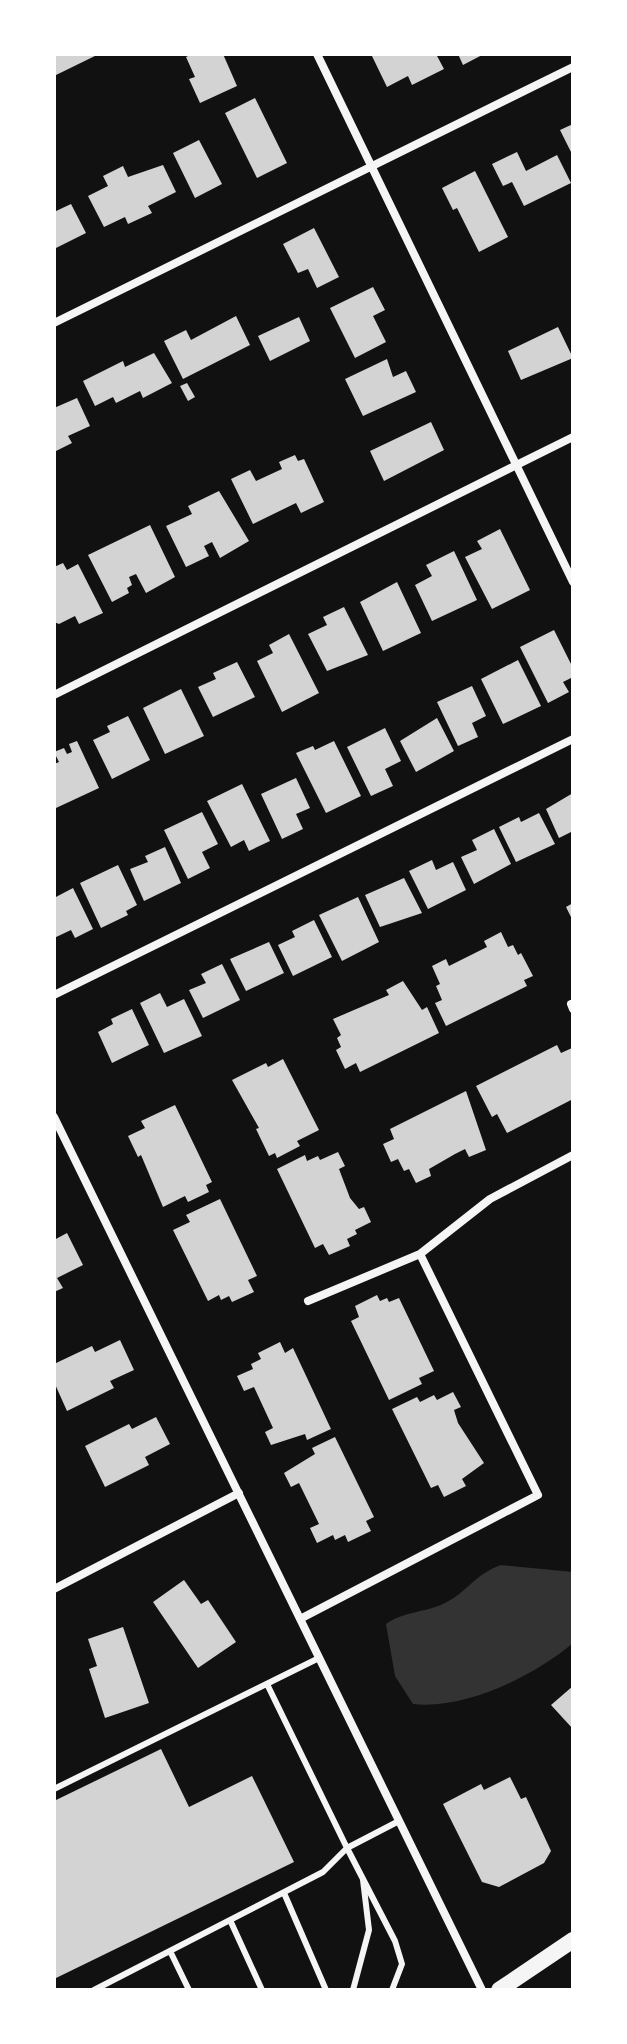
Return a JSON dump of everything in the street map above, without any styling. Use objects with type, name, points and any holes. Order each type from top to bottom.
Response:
[{"type":"main road","points":[[499,1990],[573,1940]]},
{"type":"street","points":[[317,54],[573,582]]},
{"type":"street","points":[[54,323],[573,67]]},
{"type":"street","points":[[54,695],[573,437]]},
{"type":"street","points":[[54,995],[573,739]]},
{"type":"street","points":[[54,1117],[149,1318],[239,1493],[482,1990]]},
{"type":"street","points":[[308,1301],[420,1254],[490,1199],[573,1155]]},
{"type":"street","points":[[300,1619],[538,1495],[420,1254]]},
{"type":"street","points":[[54,1589],[239,1493]]},
{"type":"lane","points":[[54,1789],[319,1658]]},
{"type":"lane","points":[[267,1684],[347,1848],[385,1915],[402,1964],[392,1990]]},
{"type":"lane","points":[[94,1990],[110,1986],[170,1951],[323,1872],[347,1848],[399,1821]]},
{"type":"lane","points":[[353,1990],[369,1930],[363,1876]]},
{"type":"lane","points":[[284,1893],[326,1990]]},
{"type":"lane","points":[[230,1920],[262,1990]]},
{"type":"lane","points":[[170,1951],[189,1990]]},
{"type":"shaded area","points":[[501,1565],[573,1572],[573,1643],[539,1667],[498,1688],[454,1702],[413,1704],[395,1676],[386,1624],[445,1603],[484,1573]]},
{"type":"building","points":[[54,54],[99,54],[54,76]]},
{"type":"building","points":[[192,54],[223,54],[237,86],[200,103],[189,79],[195,77],[186,57]]},
{"type":"building","points":[[371,54],[436,54],[444,69],[412,85],[408,76],[387,87]]},
{"type":"building","points":[[458,54],[484,54],[463,65]]},
{"type":"building","points":[[255,98],[287,163],[257,178],[225,113]]},
{"type":"building","points":[[573,124],[573,156],[560,130]]},
{"type":"building","points":[[199,140],[222,184],[195,198],[173,153]]},
{"type":"building","points":[[517,152],[526,171],[557,155],[571,183],[524,206],[512,182],[503,186],[492,164]]},
{"type":"building","points":[[163,165],[176,192],[148,206],[152,213],[128,224],[125,217],[104,227],[88,196],[108,186],[103,176],[123,166],[128,177]]},
{"type":"building","points":[[475,171],[508,237],[479,252],[457,208],[453,210],[442,188]]},
{"type":"building","points":[[71,204],[86,233],[54,249],[54,212]]},
{"type":"building","points":[[314,228],[339,277],[317,288],[308,269],[298,273],[283,244]]},
{"type":"building","points":[[373,287],[385,310],[373,316],[386,342],[355,358],[330,308]]},
{"type":"building","points":[[236,316],[250,345],[183,379],[164,341],[186,330],[191,340]]},
{"type":"building","points":[[299,317],[310,341],[270,361],[258,336]]},
{"type":"building","points":[[558,327],[573,358],[521,380],[508,351]]},
{"type":"building","points":[[154,353],[172,383],[143,398],[140,391],[116,403],[113,397],[95,406],[83,381],[123,361],[125,367]]},
{"type":"building","points":[[387,359],[393,377],[406,371],[416,392],[363,416],[345,379]]},
{"type":"building","points":[[187,383],[195,397],[188,401],[180,386]]},
{"type":"building","points":[[77,398],[90,426],[68,436],[72,443],[54,452],[54,408]]},
{"type":"building","points":[[431,422],[444,450],[384,481],[370,451]]},
{"type":"building","points":[[295,455],[298,461],[304,459],[324,502],[301,513],[296,503],[253,524],[231,479],[250,470],[256,481],[282,469],[279,462]]},
{"type":"building","points":[[219,491],[249,541],[220,558],[212,542],[204,546],[209,556],[186,567],[166,526],[192,514],[188,506]]},
{"type":"building","points":[[150,525],[175,577],[146,593],[136,574],[129,577],[132,585],[127,588],[129,593],[112,602],[88,555]]},
{"type":"building","points":[[500,529],[530,590],[492,609],[465,557],[482,549],[477,541]]},
{"type":"building","points":[[454,551],[477,600],[432,621],[415,585],[432,576],[426,565]]},
{"type":"building","points":[[63,563],[67,570],[78,564],[103,613],[79,624],[75,616],[59,624],[54,622],[54,567]]},
{"type":"building","points":[[397,582],[421,633],[383,651],[360,602]]},
{"type":"building","points":[[344,607],[368,655],[327,671],[308,634],[327,625],[323,617]]},
{"type":"building","points":[[554,630],[573,668],[573,677],[563,682],[569,692],[548,703],[520,647]]},
{"type":"building","points":[[289,634],[319,693],[282,712],[257,661],[273,653],[269,645]]},
{"type":"building","points":[[518,660],[541,706],[503,724],[481,679]]},
{"type":"building","points":[[237,662],[255,697],[213,717],[198,687],[216,679],[213,673]]},
{"type":"building","points":[[472,686],[486,716],[472,723],[478,737],[458,746],[437,702]]},
{"type":"building","points":[[181,689],[204,736],[165,754],[143,708]]},
{"type":"building","points":[[128,716],[150,760],[112,779],[93,740],[110,732],[107,726]]},
{"type":"building","points":[[437,718],[454,751],[416,772],[400,741]]},
{"type":"building","points":[[385,728],[401,761],[385,769],[393,786],[371,796],[347,747]]},
{"type":"building","points":[[77,741],[99,788],[56,808],[54,764],[59,762],[54,752],[64,748],[67,754],[72,752],[69,744]]},
{"type":"building","points":[[334,741],[361,796],[326,813],[296,753],[313,746],[315,750]]},
{"type":"building","points":[[296,778],[310,808],[296,814],[303,829],[282,839],[261,794]]},
{"type":"building","points":[[242,784],[270,841],[249,851],[244,840],[231,847],[207,801]]},
{"type":"building","points":[[573,793],[573,831],[559,838],[546,809]]},
{"type":"building","points":[[202,812],[218,844],[202,852],[210,868],[188,879],[164,830]]},
{"type":"building","points":[[539,813],[555,844],[516,862],[499,827],[519,817],[521,822]]},
{"type":"building","points":[[494,829],[511,864],[474,884],[461,857],[477,850],[472,840]]},
{"type":"building","points":[[165,847],[181,883],[144,901],[130,869],[148,862],[145,856]]},
{"type":"building","points":[[432,860],[436,870],[453,862],[466,890],[428,909],[409,871]]},
{"type":"building","points":[[118,865],[137,905],[126,911],[128,915],[101,928],[80,883]]},
{"type":"building","points":[[404,878],[422,913],[380,927],[365,895]]},
{"type":"building","points":[[73,888],[93,929],[75,938],[71,930],[54,938],[54,898]]},
{"type":"building","points":[[358,897],[379,942],[342,961],[319,915]]},
{"type":"building","points":[[573,903],[573,921],[566,907]]},
{"type":"building","points":[[314,920],[332,957],[293,976],[278,945],[295,937],[292,931]]},
{"type":"building","points":[[501,932],[508,947],[513,945],[518,955],[521,953],[533,976],[524,980],[527,986],[446,1026],[435,1003],[442,1000],[436,986],[440,984],[432,966],[446,959],[449,966],[487,947],[484,941]]},
{"type":"building","points":[[269,942],[284,973],[246,991],[230,959]]},
{"type":"building","points":[[222,964],[240,1000],[203,1018],[189,990],[206,983],[201,974]]},
{"type":"building","points":[[403,981],[422,1010],[427,1007],[439,1033],[360,1072],[356,1063],[345,1069],[336,1050],[341,1047],[337,1038],[341,1035],[333,1019],[389,995],[386,990]]},
{"type":"building","points":[[160,993],[167,1007],[184,999],[202,1036],[164,1053],[140,1003]]},
{"type":"building","points":[[132,1009],[149,1045],[112,1063],[98,1032],[113,1024],[111,1019]]},
{"type":"building","points":[[557,1045],[561,1053],[572,1048],[573,1051],[573,1099],[507,1133],[497,1114],[492,1117],[476,1086]]},
{"type":"building","points":[[283,1059],[319,1130],[297,1141],[300,1146],[277,1158],[275,1153],[269,1156],[256,1129],[259,1128],[232,1080],[266,1063],[268,1067]]},
{"type":"building","points":[[466,1091],[486,1150],[469,1157],[465,1149],[429,1169],[431,1176],[416,1183],[409,1169],[404,1171],[398,1159],[391,1162],[383,1144],[394,1139],[390,1129]]},
{"type":"building","points":[[175,1105],[212,1182],[206,1185],[209,1192],[188,1202],[185,1196],[163,1207],[141,1155],[138,1157],[128,1136],[145,1128],[141,1121]]},
{"type":"building","points":[[338,1152],[345,1166],[339,1169],[350,1198],[359,1209],[364,1207],[371,1222],[355,1230],[357,1234],[347,1239],[350,1246],[329,1255],[323,1244],[315,1248],[277,1169],[305,1155],[307,1161],[318,1156],[320,1160]]},
{"type":"building","points":[[220,1199],[257,1276],[248,1280],[254,1292],[232,1302],[229,1296],[221,1300],[219,1295],[208,1301],[173,1230],[190,1222],[186,1215]]},
{"type":"building","points":[[67,1233],[83,1265],[57,1278],[63,1288],[54,1292],[54,1240]]},
{"type":"building","points":[[377,1295],[380,1301],[399,1298],[434,1371],[419,1378],[422,1384],[389,1400],[351,1321],[359,1317],[355,1306]]},
{"type":"building","points":[[120,1340],[134,1370],[110,1381],[114,1388],[67,1411],[54,1382],[54,1364],[92,1346],[95,1352]]},
{"type":"building","points":[[280,1342],[285,1353],[293,1348],[331,1429],[307,1440],[305,1434],[271,1445],[265,1432],[273,1428],[254,1387],[244,1391],[237,1376],[253,1369],[251,1364],[261,1359],[258,1353]]},
{"type":"building","points":[[453,1392],[461,1407],[454,1410],[458,1423],[484,1463],[462,1479],[466,1486],[444,1497],[438,1485],[431,1488],[392,1409],[417,1397],[420,1402],[434,1395],[437,1400]]},
{"type":"building","points":[[156,1417],[170,1444],[145,1457],[149,1465],[105,1487],[85,1446],[129,1424],[132,1429]]},
{"type":"building","points":[[335,1437],[374,1517],[366,1521],[371,1531],[348,1542],[345,1535],[335,1540],[333,1535],[317,1543],[310,1528],[319,1524],[299,1483],[291,1487],[284,1473],[315,1454],[312,1448]]},
{"type":"building","points":[[184,1580],[201,1604],[208,1600],[236,1642],[198,1668],[153,1602]]},
{"type":"building","points":[[123,1627],[149,1703],[105,1718],[89,1669],[97,1666],[88,1639]]},
{"type":"building","points":[[573,1686],[573,1729],[551,1705]]},
{"type":"building","points":[[161,1749],[189,1807],[252,1776],[294,1862],[54,1979],[54,1801]]},
{"type":"building","points":[[510,1777],[521,1799],[526,1797],[551,1851],[544,1863],[499,1887],[482,1882],[443,1804],[481,1784],[484,1790]]}]
